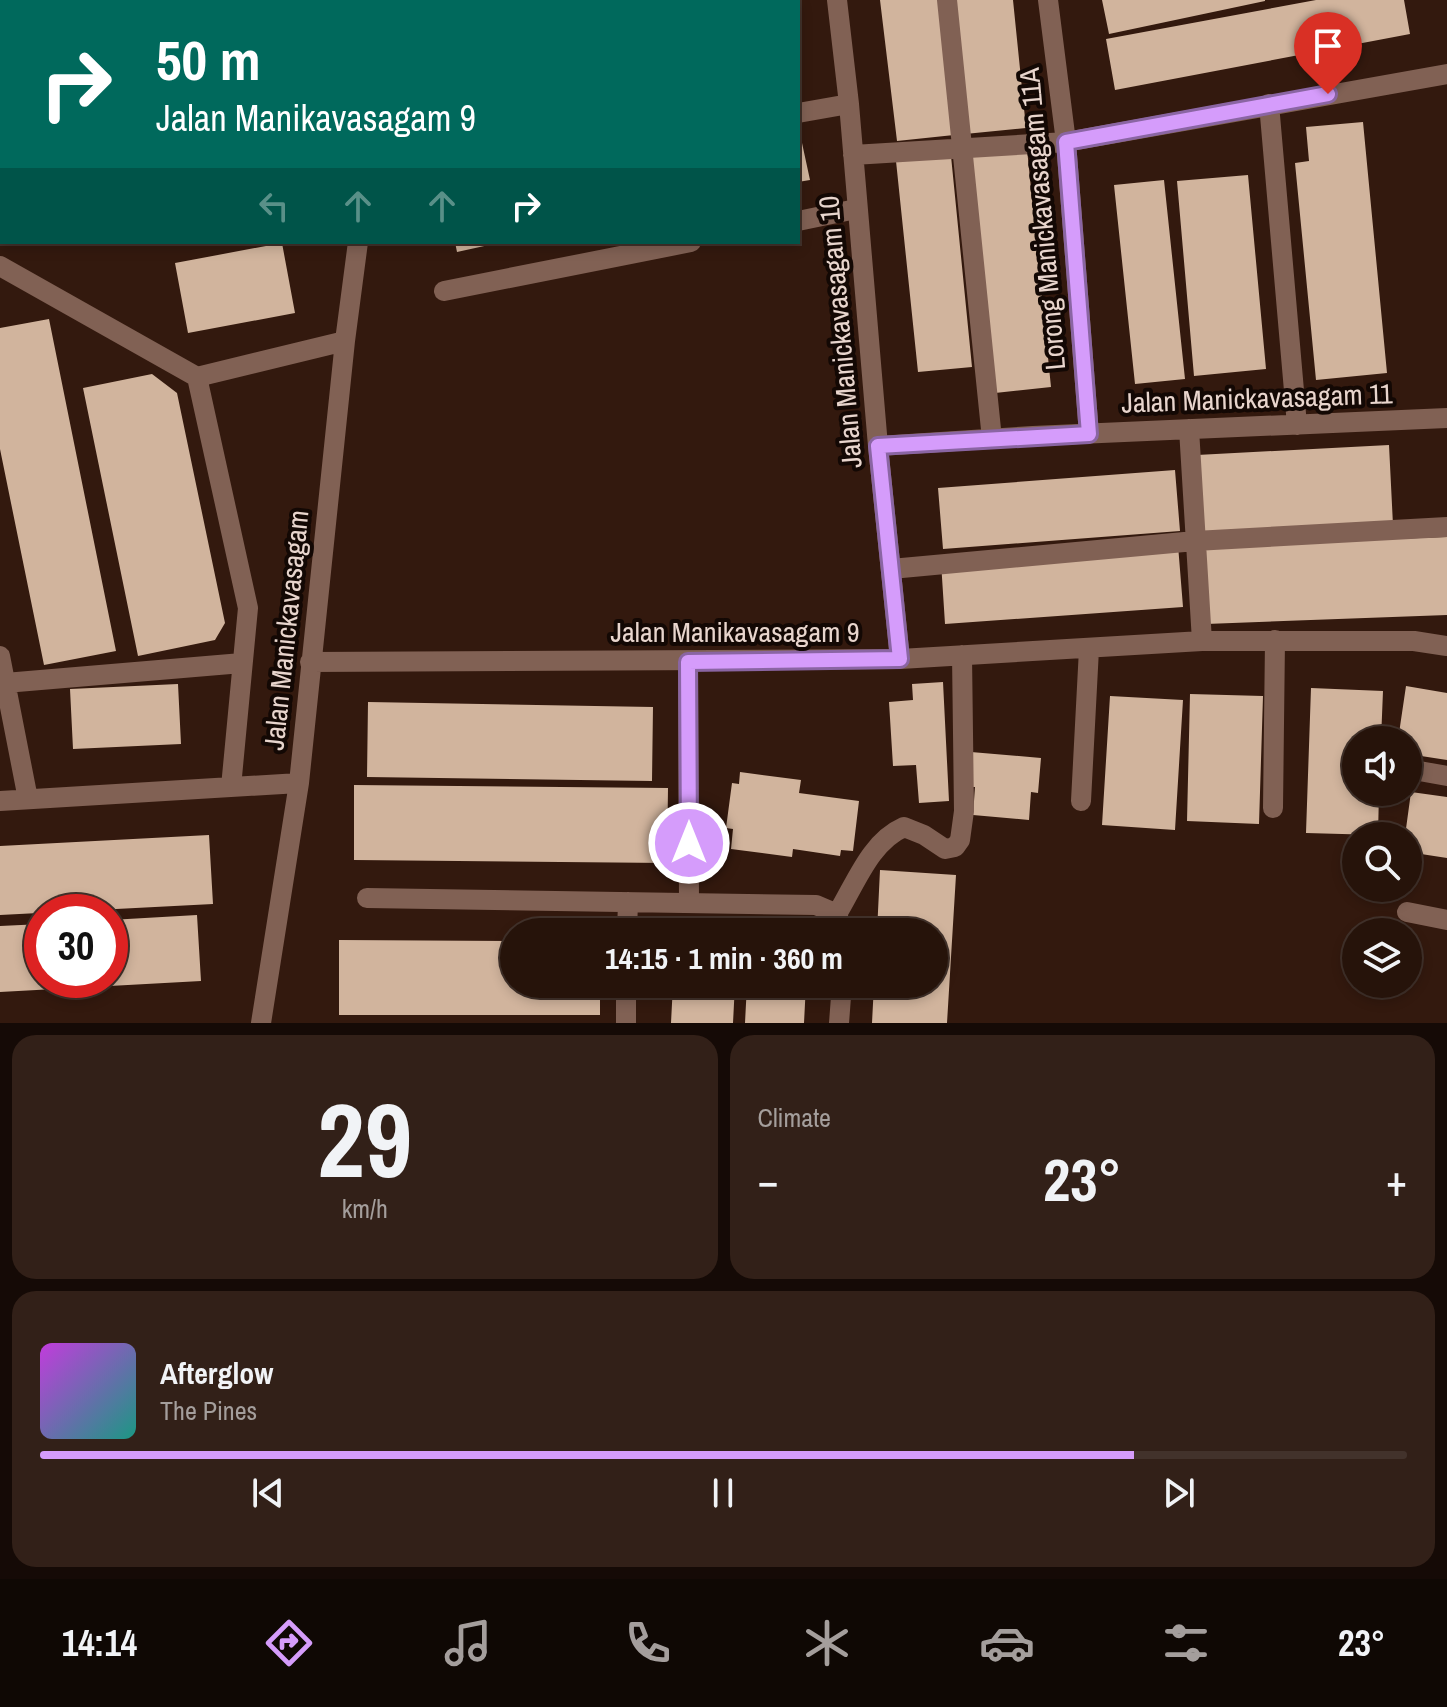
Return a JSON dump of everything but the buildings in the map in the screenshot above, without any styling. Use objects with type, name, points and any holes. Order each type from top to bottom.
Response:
[{"type":"street","name":"Jalan Manickavasagam 10","points":[[837,0],[900,659]]},
{"type":"street","points":[[947,0],[992,439]]},
{"type":"street","name":"Lorong Manickavasagam 11A","points":[[1048,0],[1066,142],[1089,434]]},
{"type":"street","points":[[853,155],[1066,142],[1447,74]]},
{"type":"street","points":[[800,113],[849,104]]},
{"type":"street","points":[[1269,104],[1297,425]]},
{"type":"street","points":[[800,221],[856,209]]},
{"type":"street","name":"Jalan Manickavasagam","points":[[261,1023],[299,783],[358,244]]},
{"type":"street","points":[[444,291],[681,244]]},
{"type":"street","points":[[0,266],[197,377],[345,341]]},
{"type":"street","points":[[197,377],[248,608],[231,787]]},
{"type":"street","name":"Jalan Manickavasagam 11","points":[[878,446],[1447,418]]},
{"type":"street","points":[[1189,429],[1202,641]]},
{"type":"street","points":[[891,569],[1195,541],[1447,527]]},
{"type":"street","points":[[1273,808],[1275,640]]},
{"type":"street","name":"Jalan Manikavasagam 9","points":[[310,662],[900,659],[1202,641],[1414,641],[1447,646]]},
{"type":"street","points":[[1081,801],[1089,649]]},
{"type":"street","points":[[842,918],[878,844],[889,834],[904,827],[924,835],[945,849],[955,847],[960,840],[964,811],[962,655]]},
{"type":"street","points":[[0,656],[28,799]]},
{"type":"street","points":[[688,662],[689,903]]},
{"type":"street","points":[[5,683],[242,663]]},
{"type":"street","points":[[1422,772],[1447,776]]},
{"type":"street","points":[[0,801],[299,783]]},
{"type":"street","points":[[367,898],[816,905],[833,918]]},
{"type":"street","points":[[627,918],[628,902]]},
{"type":"street","points":[[1407,912],[1447,920]]},
{"type":"street","points":[[626,998],[626,1023]]},
{"type":"street","points":[[839,1023],[841,998]]},
{"type":"route","points":[[689,843],[688,662],[900,659],[878,446],[1089,434],[1066,142],[1328,94]]}]
